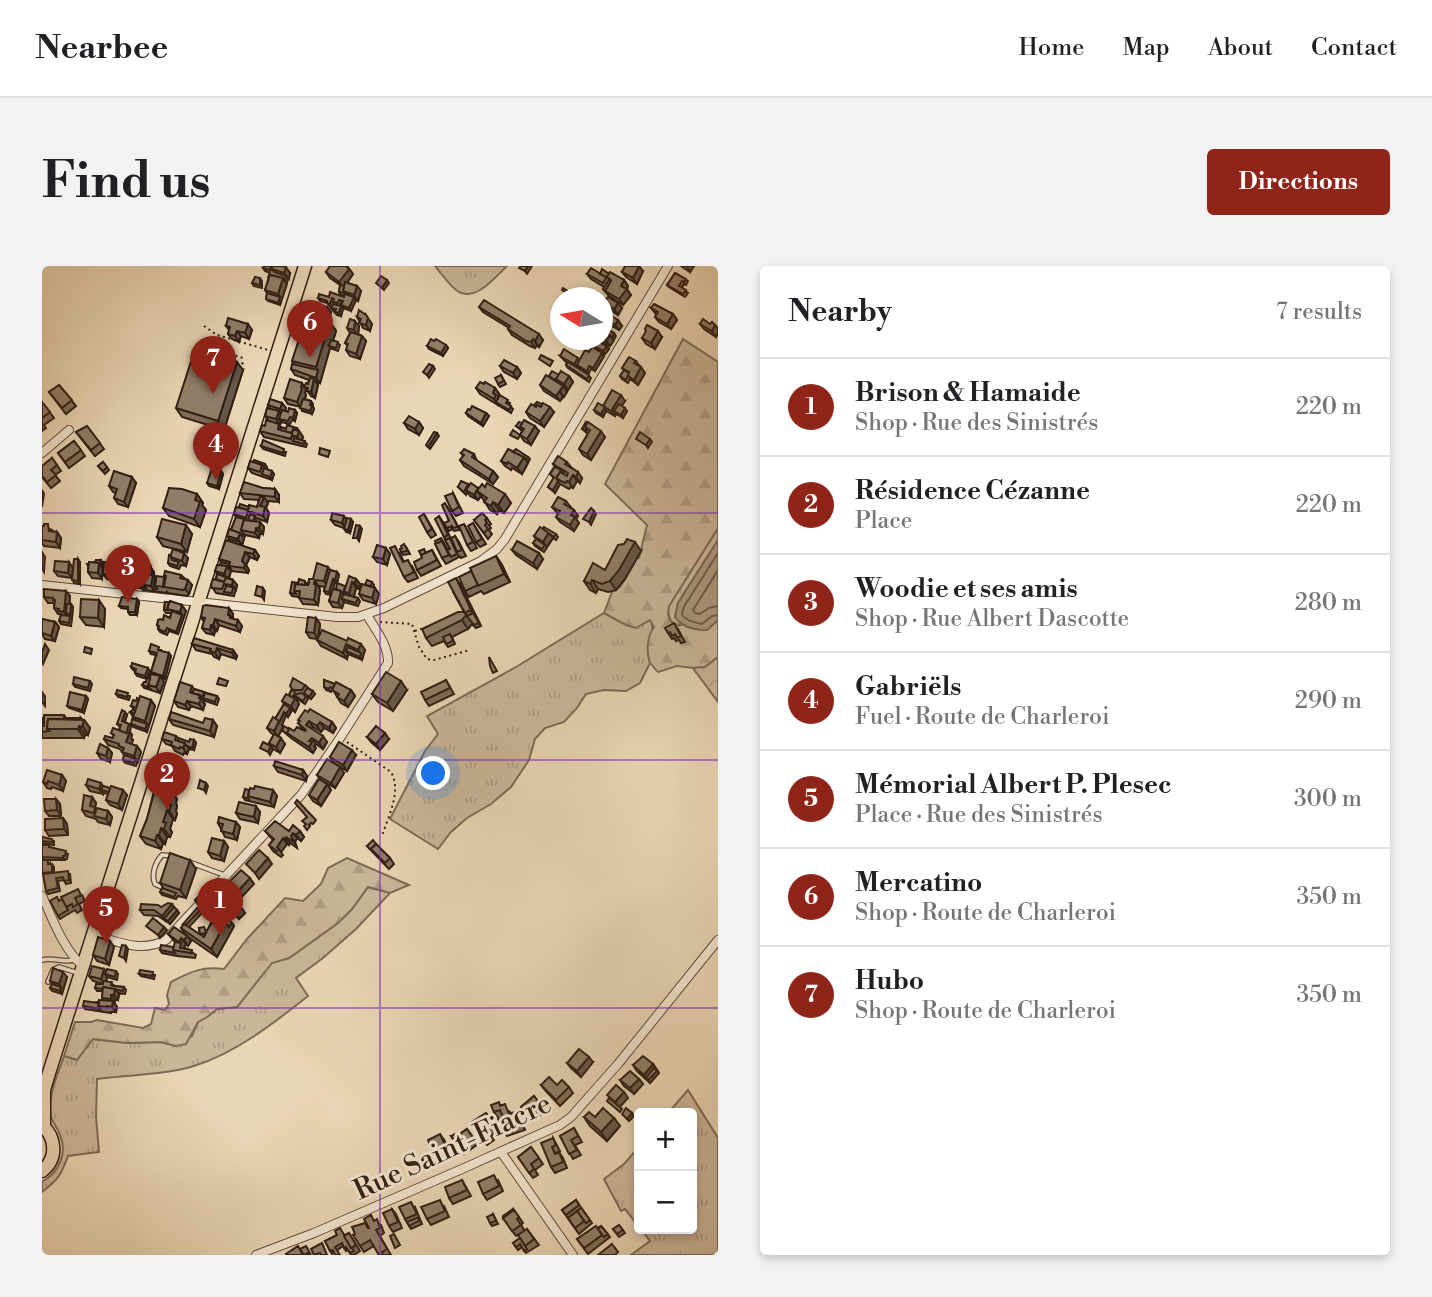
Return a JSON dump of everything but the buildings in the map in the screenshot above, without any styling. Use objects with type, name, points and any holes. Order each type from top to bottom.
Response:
[{"type":"main road","points":[[42,1171],[51,1160],[53,1151],[50,1134],[43,1126],[43,1092],[80,967],[94,935],[305,266]]},
{"type":"street","points":[[42,585],[337,617],[358,617],[481,561],[497,549],[510,532],[668,266]]},
{"type":"street","points":[[42,453],[69,430]]},
{"type":"street","points":[[94,935],[138,946],[155,946],[166,940],[301,795],[388,663],[388,656],[367,615]]},
{"type":"street","points":[[42,896],[80,967]]},
{"type":"street","name":"Rue Saint-Fiacre","points":[[256,1255],[314,1233],[550,1131],[571,1117],[618,1064],[718,940]]},
{"type":"street","points":[[501,1152],[573,1255]]},
{"type":"lane","points":[[166,889],[155,884],[153,879],[154,868],[162,855],[170,855],[226,876]]},
{"type":"lane","points":[[42,960],[48,958],[80,967]]},
{"type":"lane","points":[[48,982],[53,970],[58,967],[80,967]]},
{"type":"path","points":[[204,326],[225,338],[278,353]]},
{"type":"path","points":[[209,348],[246,361],[240,365],[232,362]]},
{"type":"path","points":[[223,359],[226,353]]},
{"type":"path","points":[[372,624],[382,621],[412,624],[426,659],[434,660],[470,650]]},
{"type":"path","points":[[414,632],[436,624]]},
{"type":"path","points":[[340,738],[391,772],[395,779],[394,798],[382,836]]},
{"type":"green space","points":[[435,266],[507,266],[479,291],[466,294],[452,287]]},
{"type":"green space","points":[[683,339],[718,362],[718,528],[669,606],[668,613],[669,619],[678,626],[684,624],[687,627],[707,630],[718,620],[718,657],[705,667],[677,666],[658,672],[650,663],[648,654],[649,639],[654,627],[650,620],[636,628],[604,613],[612,592],[620,587],[639,558],[647,525],[605,484]]},
{"type":"green space","points":[[718,528],[718,540],[678,603],[675,617],[684,624],[673,623],[669,618],[669,606]]},
{"type":"green space","points":[[604,613],[632,625],[650,619],[653,630],[650,663],[640,683],[626,691],[604,690],[586,694],[564,722],[545,728],[535,739],[529,760],[511,787],[491,804],[467,818],[451,832],[438,849],[390,819],[425,751],[438,734],[427,716],[516,667]]},
{"type":"green space","points":[[718,657],[718,702],[693,668],[705,667]]},
{"type":"green space","points":[[347,858],[409,885],[390,893],[368,887],[338,923],[289,958],[272,963],[237,1007],[217,1009],[198,1022],[186,1044],[176,1046],[161,1042],[127,1043],[93,1039],[77,1060],[64,1056],[75,1022],[97,1020],[143,1028],[151,1024],[155,1008],[165,1010],[169,1004],[167,995],[171,982],[196,971],[224,969],[247,939],[285,898],[303,901],[321,884],[328,868]]},
{"type":"green space","points":[[368,887],[390,893],[356,929],[296,978],[308,996],[268,1027],[225,1053],[194,1066],[158,1073],[97,1079],[99,1152],[68,1156],[59,1176],[42,1192],[42,1182],[53,1174],[62,1156],[62,1142],[50,1109],[64,1056],[77,1059],[92,1039],[127,1043],[161,1042],[176,1046],[192,1036],[198,1022],[217,1009],[237,1007],[272,962],[289,958],[338,923]]},
{"type":"green space","points":[[688,1090],[718,1138],[718,1255],[631,1255],[650,1241],[645,1234],[697,1234],[697,1108],[672,1108]]},
{"type":"green space","points":[[634,1153],[634,1221],[625,1209],[621,1211],[604,1179]]},
{"type":"water","points":[[718,540],[718,620],[707,630],[693,629],[675,617],[678,603]]},
{"type":"place","name":"Mercatino","points":[[310,358]]},
{"type":"place","name":"Hubo","points":[[213,394]]},
{"type":"place","name":"Gabriëls","points":[[216,480]]},
{"type":"place","name":"Woodie et ses amis","points":[[128,603]]},
{"type":"place","name":"Résidence Cézanne","points":[[167,810]]},
{"type":"place","name":"Brison & Hamaide","points":[[220,936]]},
{"type":"place","name":"Mémorial Albert P. Plesec","points":[[106,944]]}]
